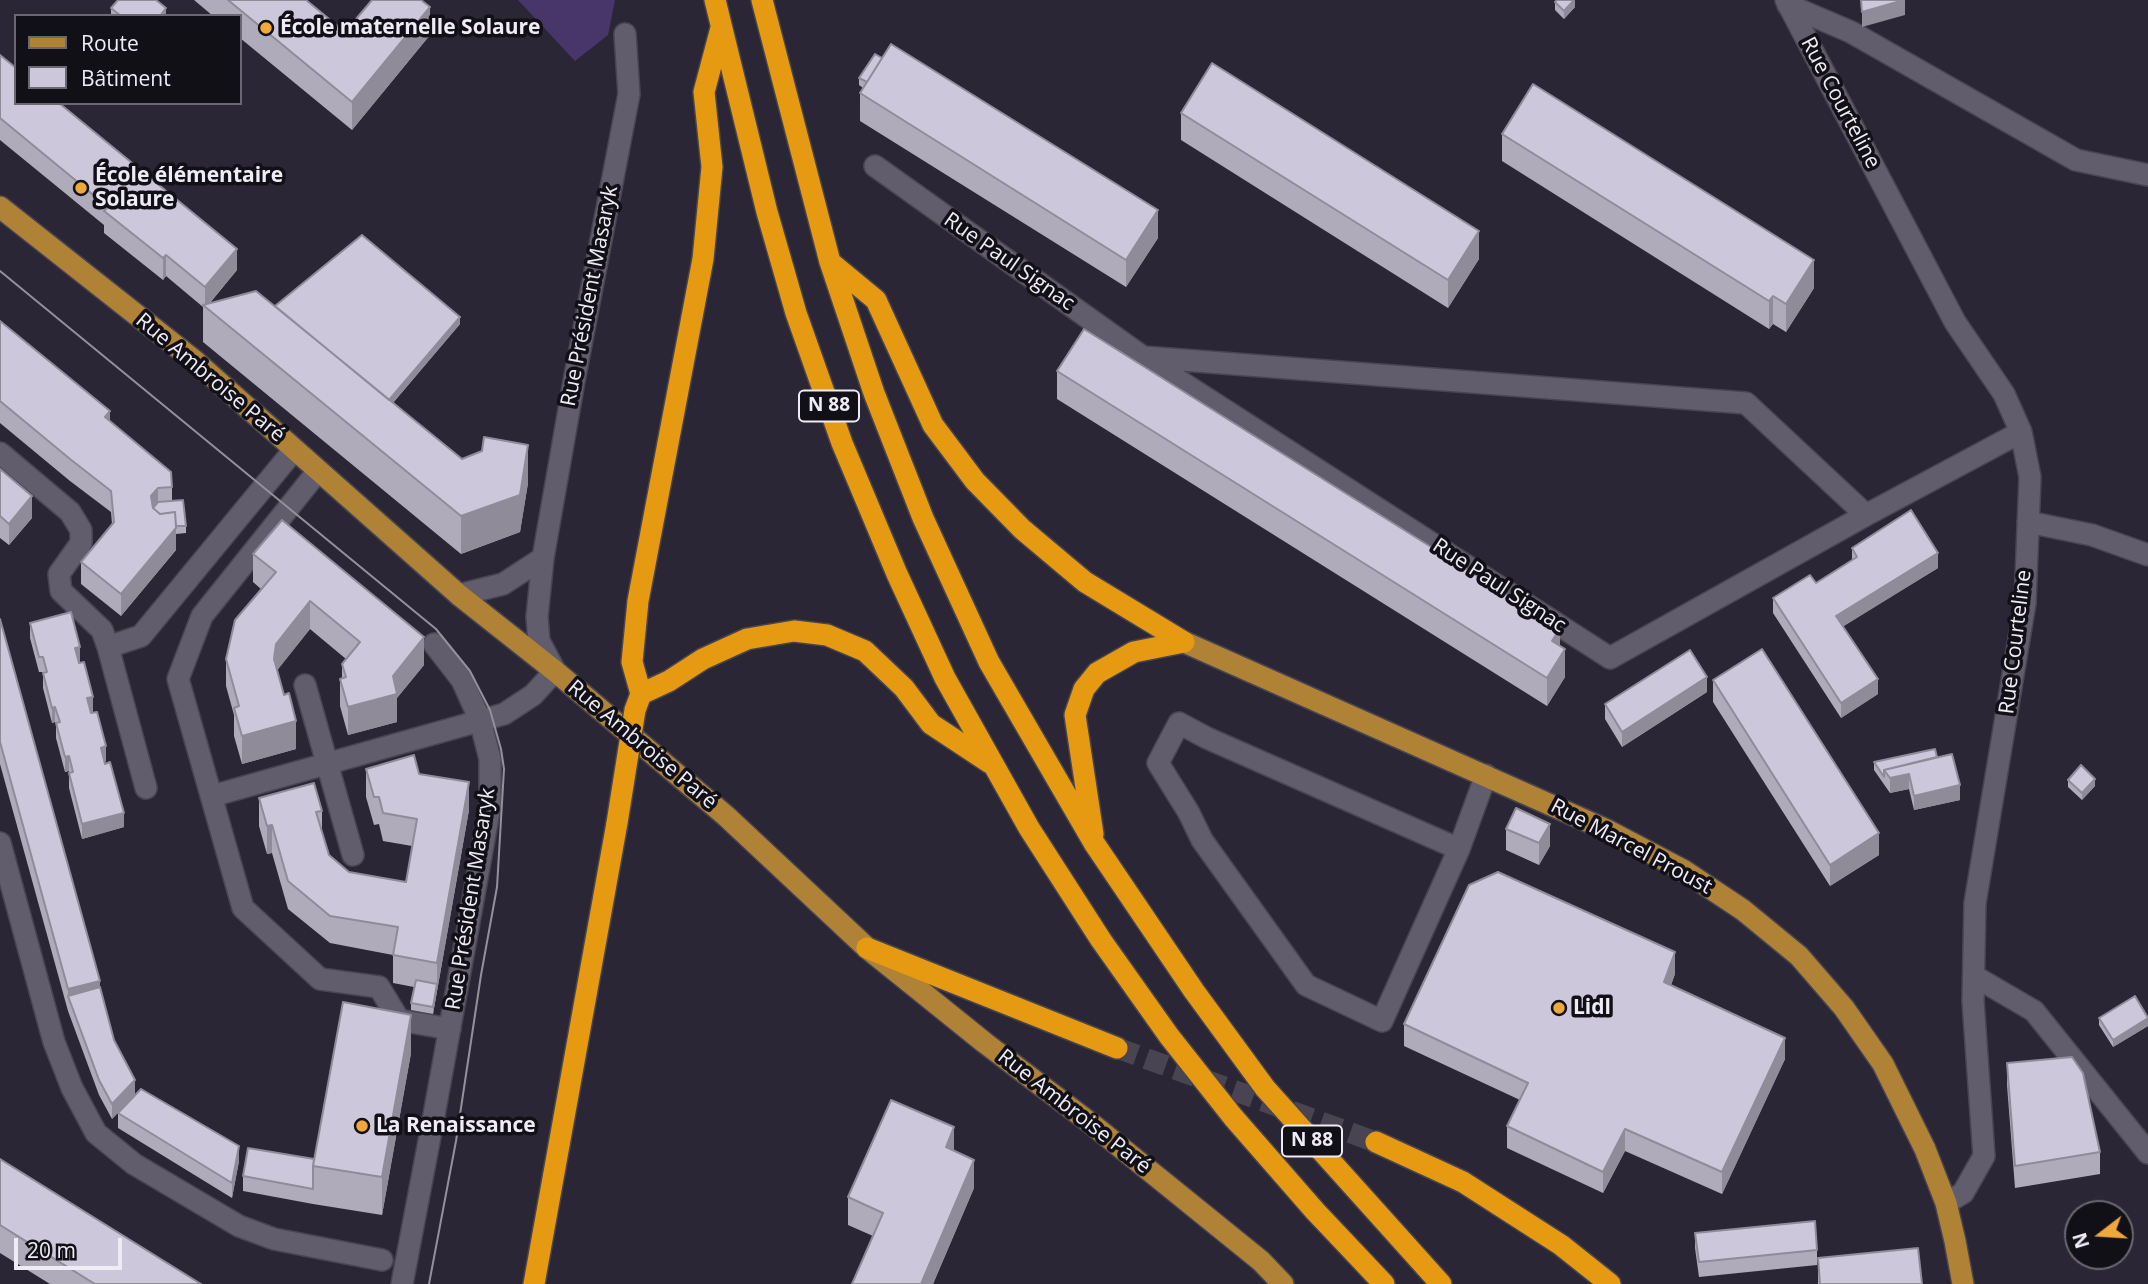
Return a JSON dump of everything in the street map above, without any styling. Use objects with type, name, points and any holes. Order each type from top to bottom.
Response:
[{"type":"highway","name":"N 88","points":[[715,0],[767,212],[793,300],[842,443],[897,575],[940,667],[1028,828],[1101,940],[1169,1036],[1233,1117],[1315,1211],[1384,1284]]},
{"type":"highway","name":"N 88","points":[[762,0],[830,262],[874,393],[923,518],[989,662],[1094,844],[1186,979],[1265,1088],[1441,1284]]},
{"type":"highway","points":[[534,1284],[638,702],[632,662],[638,601],[703,258],[712,167],[704,92],[721,26]]},
{"type":"highway","points":[[830,262],[876,300],[933,425],[975,481],[1022,529],[1085,582],[1184,642]]},
{"type":"highway","points":[[638,702],[703,659],[747,639],[794,631],[828,635],[865,651],[904,688],[931,724],[994,766]]},
{"type":"highway","points":[[1094,844],[1075,715],[1084,690],[1097,673],[1134,652],[1184,642]]},
{"type":"highway","points":[[867,947],[1116,1048]]},
{"type":"highway","points":[[1376,1142],[1463,1182],[1561,1245],[1610,1284]]},
{"type":"main road","name":"Rue Ambroise Paré","points":[[0,207],[195,362],[459,595],[555,671],[726,816],[867,947],[985,1043],[1103,1133],[1261,1261],[1283,1284]]},
{"type":"main road","name":"Rue Marcel Proust","points":[[1184,642],[1607,830],[1683,870],[1744,910],[1799,956],[1844,1008],[1884,1064],[1925,1149],[1946,1203]]},
{"type":"main road","points":[[1946,1203],[1963,1284]]},
{"type":"street","points":[[1787,2],[1851,32],[2076,160],[2148,175]]},
{"type":"street","name":"Rue Courteline","points":[[1787,2],[1955,322],[2004,394],[2021,432],[2030,477],[2025,603],[1975,904],[1973,1001],[1984,1156],[1963,1193],[1946,1203]]},
{"type":"street","name":"Rue Président Masaryk","points":[[555,671],[540,641],[537,617],[543,558],[629,94],[625,34]]},
{"type":"street","name":"Rue Paul Signac","points":[[875,166],[1143,357],[1610,657],[2021,432]]},
{"type":"street","points":[[1143,357],[1746,403],[1866,515]]},
{"type":"street","points":[[108,647],[141,636],[294,450]]},
{"type":"street","points":[[0,453],[70,512],[81,530],[81,543],[59,574],[61,591],[102,630],[146,788]]},
{"type":"street","points":[[318,471],[202,616],[178,679],[243,908],[320,979],[379,987],[399,1020],[450,1029]]},
{"type":"street","points":[[2028,522],[2092,535],[2148,555]]},
{"type":"street","points":[[459,595],[503,584],[543,558]]},
{"type":"street","name":"Rue Président Masaryk","points":[[402,1284],[490,806],[490,759],[480,720],[462,680],[434,644]]},
{"type":"street","points":[[212,796],[504,714],[522,704],[555,671]]},
{"type":"street","points":[[305,685],[353,855]]},
{"type":"street","points":[[1459,849],[1207,738],[1179,723],[1158,763],[1189,813],[1202,840],[1306,985],[1382,1021],[1459,849],[1486,775]]},
{"type":"street","points":[[0,843],[54,1042],[72,1088],[96,1133],[134,1164],[239,1226],[274,1239],[382,1260]]},
{"type":"street","points":[[1974,976],[2034,1010],[2148,1153]]},
{"type":"shaded area","points":[[518,0],[615,0],[608,35],[575,61]]},
{"type":"building","points":[[118,0],[156,0],[166,8],[162,14],[118,14],[111,8]]},
{"type":"building","points":[[228,0],[306,0],[345,32],[372,0],[421,0],[430,7],[352,102]]},
{"type":"building","points":[[1574,0],[1564,11],[1555,2]]},
{"type":"building","points":[[1861,0],[1904,0],[1862,12]]},
{"type":"building","points":[[891,44],[1158,210],[1126,260],[860,93]]},
{"type":"building","points":[[875,54],[882,58],[867,82],[859,78]]},
{"type":"building","points":[[0,55],[14,66],[14,105],[61,105],[237,249],[205,287],[166,255],[163,258],[104,211],[108,207],[0,118]]},
{"type":"building","points":[[1212,63],[1479,231],[1448,280],[1181,113]]},
{"type":"building","points":[[1533,84],[1814,260],[1786,304],[1773,296],[1769,301],[1502,134]]},
{"type":"building","points":[[362,235],[460,317],[389,400],[275,306]]},
{"type":"building","points":[[256,291],[462,459],[482,451],[484,437],[528,445],[520,495],[461,516],[203,305]]},
{"type":"building","points":[[0,321],[110,411],[105,417],[171,472],[172,487],[158,488],[151,496],[153,508],[160,514],[175,512],[176,528],[121,594],[81,562],[114,522],[111,491],[0,401]]},
{"type":"building","points":[[1084,329],[1560,628],[1552,641],[1565,649],[1547,678],[1057,371]]},
{"type":"building","points":[[0,469],[32,496],[9,524],[0,516]]},
{"type":"building","points":[[183,500],[186,526],[176,526],[175,512],[160,514],[153,508],[158,502]]},
{"type":"building","points":[[1911,510],[1938,553],[1836,616],[1878,679],[1841,703],[1773,598],[1810,575],[1816,583],[1857,557],[1852,548]]},
{"type":"building","points":[[282,520],[424,637],[393,676],[397,694],[348,707],[340,679],[346,677],[342,664],[360,642],[310,601],[276,644],[274,659],[284,695],[289,693],[296,721],[242,736],[234,708],[239,706],[226,659],[235,620],[276,572],[253,554]]},
{"type":"building","points":[[71,612],[80,647],[75,648],[79,663],[84,662],[93,697],[87,698],[91,713],[97,712],[106,746],[101,748],[105,764],[110,762],[124,813],[82,824],[69,773],[73,772],[69,756],[65,757],[56,723],[60,722],[55,707],[52,708],[43,673],[47,672],[43,657],[39,657],[30,623]]},
{"type":"building","points":[[0,619],[100,981],[68,989],[0,742]]},
{"type":"building","points":[[1762,649],[1879,833],[1830,865],[1713,680]]},
{"type":"building","points":[[1690,650],[1707,677],[1622,732],[1605,704]]},
{"type":"building","points":[[1935,749],[1937,757],[1884,770],[1884,777],[1874,762]]},
{"type":"building","points":[[1952,754],[1960,785],[1914,796],[1909,774],[1890,778],[1884,770]]},
{"type":"building","points":[[414,755],[419,774],[469,782],[437,963],[393,955],[398,927],[330,916],[288,881],[272,825],[267,826],[259,798],[314,783],[322,811],[316,812],[329,855],[349,872],[406,882],[417,819],[383,813],[379,797],[374,797],[366,769]]},
{"type":"building","points":[[2081,765],[2095,779],[2082,793],[2068,780]]},
{"type":"building","points":[[1516,808],[1550,824],[1539,843],[1506,829]]},
{"type":"building","points":[[1498,872],[1675,952],[1664,982],[1785,1038],[1722,1172],[1625,1129],[1603,1172],[1507,1126],[1528,1083],[1404,1024],[1469,885]]},
{"type":"building","points":[[416,980],[437,984],[433,1007],[411,1003]]},
{"type":"building","points":[[100,987],[114,1040],[135,1080],[112,1104],[99,1080],[68,996]]},
{"type":"building","points":[[2135,996],[2148,1018],[2113,1040],[2099,1018]]},
{"type":"building","name":"La Renaissance","points":[[343,1002],[411,1015],[382,1177],[313,1166]]},
{"type":"building","points":[[2072,1057],[2083,1073],[2100,1152],[2015,1166],[2007,1063]]},
{"type":"building","points":[[141,1089],[239,1146],[232,1183],[118,1113]]},
{"type":"building","points":[[891,1100],[954,1127],[946,1147],[974,1160],[921,1284],[852,1284],[883,1213],[848,1197]]},
{"type":"building","points":[[248,1148],[314,1159],[313,1189],[243,1176]]},
{"type":"building","points":[[0,1159],[201,1284],[95,1284],[0,1225]]},
{"type":"building","points":[[1815,1221],[1817,1250],[1699,1262],[1695,1233]]},
{"type":"building","points":[[1918,1248],[1922,1284],[1820,1284],[1818,1258]]},
{"type":"tunnel","points":[[1117,1048],[1376,1142]]},
{"type":"tram line","points":[[0,271],[436,629],[470,671],[490,710],[504,769],[497,887],[456,1141],[429,1284]]},
{"type":"place","name":"École maternelle Solaure","points":[[266,28]]},
{"type":"place","name":"École élémentaire Solaure","points":[[81,188]]},
{"type":"place","name":"Lidl","points":[[1559,1008]]},
{"type":"place","name":"La Renaissance","points":[[362,1126]]}]
